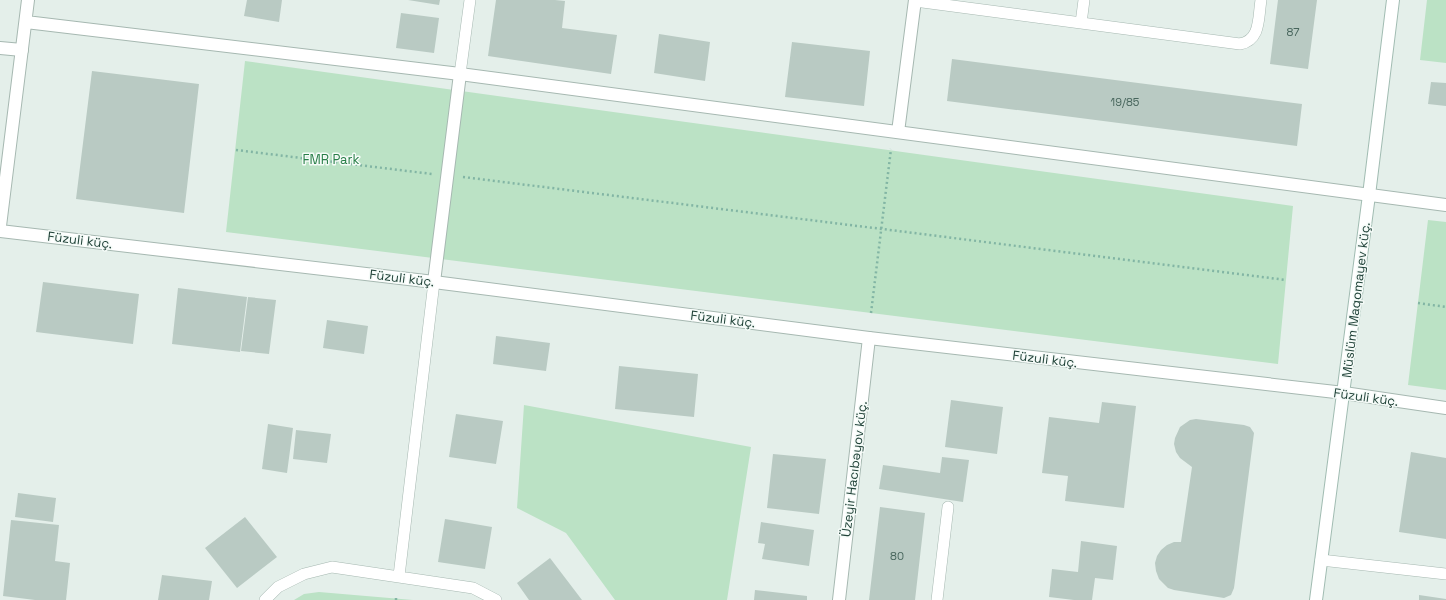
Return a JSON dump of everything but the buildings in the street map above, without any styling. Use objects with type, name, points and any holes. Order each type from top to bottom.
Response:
[{"type":"street","points":[[0,226],[4,164],[22,50],[28,0]]},
{"type":"street","points":[[898,132],[915,0]]},
{"type":"street","name":"Müslüm Maqomayev küç.","points":[[1316,600],[1370,195],[1393,0]]},
{"type":"street","points":[[26,22],[460,74],[1446,205]]},
{"type":"street","points":[[0,48],[22,50]]},
{"type":"street","points":[[434,282],[460,74]]},
{"type":"street","name":"Füzuli küç.","points":[[0,231],[434,282],[869,338],[1344,393],[1446,408]]},
{"type":"street","name":"Üzeyir Hacıbəyov küç.","points":[[839,600],[869,338]]},
{"type":"lane","points":[[460,74],[470,0]]},
{"type":"lane","points":[[915,0],[1240,44],[1248,42],[1257,33],[1261,0]]},
{"type":"lane","points":[[1081,23],[1084,0]]},
{"type":"lane","points":[[399,576],[434,282]]},
{"type":"lane","points":[[937,600],[948,507]]},
{"type":"lane","points":[[1321,560],[1446,574]]},
{"type":"lane","points":[[265,600],[278,587],[304,574],[332,567],[473,588],[496,600]]},
{"type":"path","points":[[236,150],[433,174]]},
{"type":"path","points":[[871,313],[891,150]]},
{"type":"path","points":[[456,177],[1286,280]]},
{"type":"path","points":[[1418,303],[1446,307]]},
{"type":"green space","points":[[1427,0],[1446,0],[1446,63],[1420,60]]},
{"type":"green space","name":"FMR Park","points":[[245,61],[1293,206],[1278,364],[226,232]]},
{"type":"green space","points":[[1428,220],[1446,222],[1446,390],[1408,385]]},
{"type":"green space","points":[[524,405],[751,447],[727,600],[615,600],[566,533],[517,508]]},
{"type":"green space","points":[[319,592],[413,600],[294,600],[304,594]]}]
